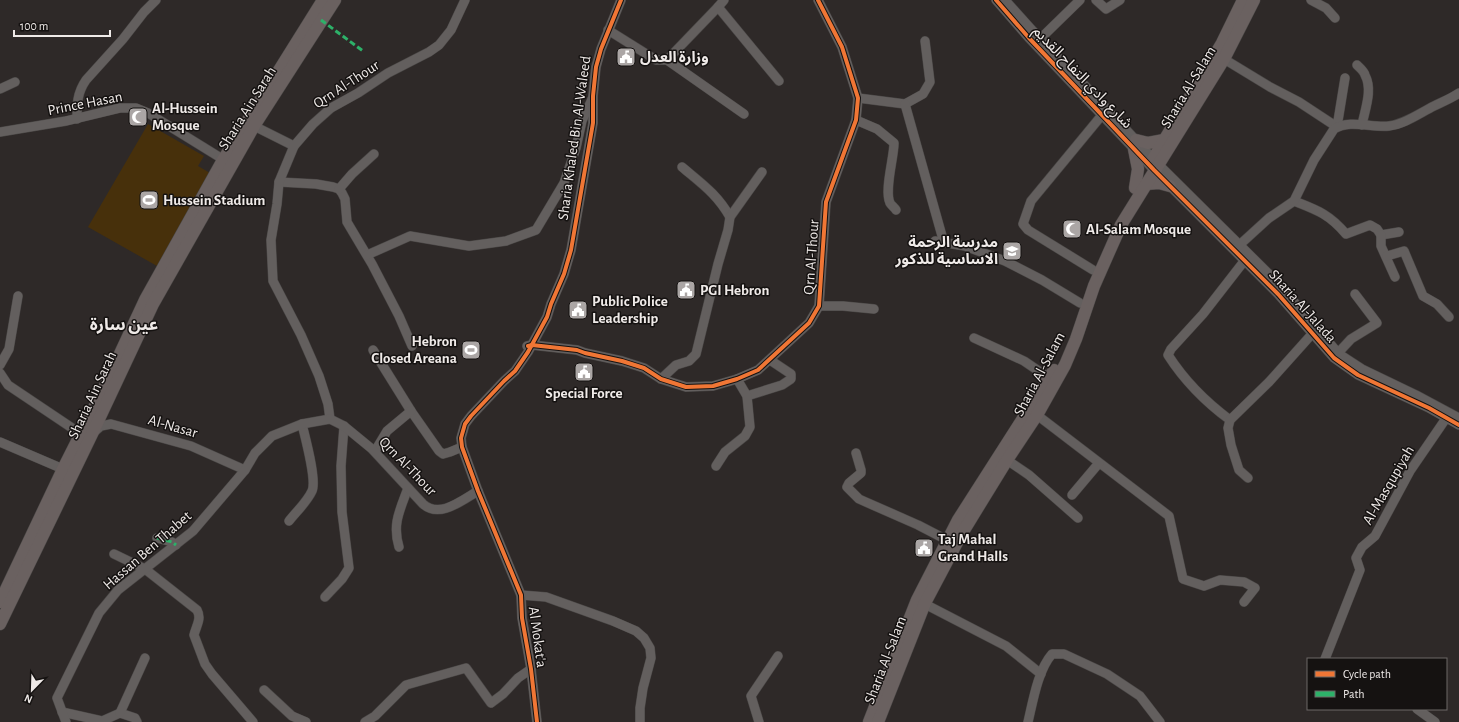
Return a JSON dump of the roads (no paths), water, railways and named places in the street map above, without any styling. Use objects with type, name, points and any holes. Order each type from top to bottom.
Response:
[{"type":"main road","name":"Sharia Ain Sarah","points":[[0,624],[86,434],[153,304],[227,162],[323,0]]},
{"type":"main road","name":"Sharia Ain Sarah","points":[[227,162],[254,126],[335,0]]},
{"type":"main road","name":"Sharia Al-Salam","points":[[1153,165],[1164,140],[1212,60],[1243,0]]},
{"type":"main road","name":"Sharia Al-Salam","points":[[869,722],[947,540],[1065,350],[1080,303],[1115,221],[1140,186],[1224,59],[1254,0]]},
{"type":"main road","points":[[1164,140],[1135,145],[1140,186],[1159,183],[1170,186]]},
{"type":"main road","name":"Sharia Al-Salam","points":[[878,722],[921,601],[1007,460],[1037,415],[1071,352],[1094,286],[1113,240],[1140,186]]},
{"type":"main road","name":"Sharia Ain Sarah","points":[[0,602],[63,469],[86,434]]},
{"type":"street","points":[[77,119],[78,94],[81,87],[123,40],[144,12],[156,0]]},
{"type":"street","name":"Qrn Al-Thour","points":[[330,419],[328,404],[320,376],[273,281],[270,240],[277,204],[279,182],[294,146],[313,124],[331,108],[358,93],[388,73],[429,52],[439,45],[451,30],[465,0]]},
{"type":"street","name":"Sharia Khaled Bin Al-Waleed","points":[[462,446],[461,438],[465,424],[504,381],[509,370],[529,347],[542,314],[551,304],[564,274],[571,250],[593,123],[593,96],[596,67],[608,30],[621,0]]},
{"type":"street","name":"Qrn Al-Thour","points":[[529,347],[577,350],[644,368],[661,380],[686,387],[713,386],[737,379],[758,370],[809,323],[819,306],[826,202],[856,120],[858,98],[842,47],[818,0]]},
{"type":"street","name":"شارع وادي التفاح القديم","points":[[996,0],[1028,38],[1102,115],[1135,145]]},
{"type":"street","name":"شارع وادي التفاح القديم","points":[[1005,0],[1153,165]]},
{"type":"street","points":[[1040,39],[1080,0]]},
{"type":"street","points":[[1096,0],[1106,9],[1120,0]]},
{"type":"street","points":[[1311,0],[1326,8],[1335,18]]},
{"type":"street","points":[[667,60],[721,4],[779,80]]},
{"type":"street","points":[[608,30],[656,60],[667,60],[744,114]]},
{"type":"street","points":[[858,98],[905,104],[923,94],[930,82],[925,41]]},
{"type":"street","points":[[1212,60],[1224,59],[1270,87],[1299,102],[1337,127]]},
{"type":"street","points":[[1357,65],[1365,74],[1369,84],[1362,125]]},
{"type":"street","points":[[1337,127],[1345,78]]},
{"type":"street","points":[[0,89],[15,82]]},
{"type":"street","points":[[1237,247],[1269,218],[1294,201],[1314,160],[1334,129],[1351,124],[1391,126],[1406,121],[1459,93]]},
{"type":"street","points":[[367,255],[410,236],[469,246],[506,241],[536,230],[564,183],[576,148],[582,121],[593,96]]},
{"type":"street","points":[[905,104],[939,242],[965,246],[1005,261],[1042,280],[1080,303]]},
{"type":"street","name":"Prince Hasan","points":[[0,132],[77,119],[120,108],[136,108],[148,113],[227,162]]},
{"type":"street","points":[[1093,270],[1028,230],[1023,224],[1031,201],[1102,115]]},
{"type":"street","points":[[856,120],[877,129],[894,143],[894,152],[888,186],[890,203],[896,210]]},
{"type":"street","points":[[254,126],[294,146]]},
{"type":"street","points":[[339,189],[352,174],[374,154]]},
{"type":"street","name":"Sharia Al-Jalada","points":[[1153,165],[1170,186],[1292,298],[1338,353],[1362,369],[1416,395],[1459,425]]},
{"type":"street","name":"Sharia Al-Jalada","points":[[1153,165],[1237,247],[1244,260],[1278,294],[1312,334],[1342,365],[1358,375],[1429,408],[1448,416],[1459,418]]},
{"type":"street","points":[[682,167],[714,194],[723,204],[730,217]]},
{"type":"street","points":[[661,380],[676,365],[689,361],[696,354],[730,217],[762,172]]},
{"type":"street","points":[[279,182],[316,184],[339,189],[345,197],[347,222],[367,255],[399,316],[412,346]]},
{"type":"street","points":[[1294,201],[1320,210],[1340,226],[1346,234],[1370,225],[1377,228],[1381,235],[1381,246],[1387,256],[1395,277]]},
{"type":"street","points":[[1381,235],[1399,232]]},
{"type":"street","points":[[1387,256],[1404,251],[1423,296],[1437,304],[1449,317]]},
{"type":"street","points":[[1230,420],[1202,395],[1181,373],[1168,356],[1170,349],[1204,314],[1244,260]]},
{"type":"street","points":[[1338,353],[1351,339],[1377,323],[1355,294]]},
{"type":"street","points":[[0,365],[9,349],[18,296]]},
{"type":"street","points":[[819,306],[843,306],[874,309]]},
{"type":"street","points":[[1248,478],[1239,470],[1231,445],[1228,428],[1230,420],[1269,382],[1312,334]]},
{"type":"street","points":[[974,338],[1024,361],[1049,378]]},
{"type":"street","points":[[373,350],[411,411],[439,451],[443,454],[462,446],[478,491]]},
{"type":"street","points":[[747,396],[782,385],[790,379],[791,374],[770,360]]},
{"type":"street","points":[[0,373],[8,385],[86,434]]},
{"type":"street","points":[[716,466],[725,452],[745,436],[750,427],[747,396],[737,379]]},
{"type":"street","points":[[375,451],[387,431],[411,411]]},
{"type":"street","points":[[1037,415],[1169,516],[1183,579],[1204,586],[1220,580],[1244,582],[1255,588],[1244,602]]},
{"type":"street","name":"Al-Masqupiyah","points":[[1325,658],[1360,570],[1356,558],[1362,547],[1375,536],[1410,471],[1448,416]]},
{"type":"street","points":[[325,597],[350,568],[342,512],[341,466],[344,426],[330,419]]},
{"type":"street","name":"Hassan Ben Thabet","points":[[66,722],[57,698],[99,613],[118,590],[193,531],[245,470],[256,453],[272,436],[302,424],[330,419]]},
{"type":"street","name":"Al-Nasar","points":[[86,434],[101,426],[111,424],[181,442],[205,451],[245,470]]},
{"type":"street","points":[[288,521],[310,494],[313,487],[311,466],[302,424]]},
{"type":"street","name":"Qrn Al-Thour","points":[[344,426],[375,451],[425,506],[442,510],[478,491]]},
{"type":"street","points":[[0,442],[63,469]]},
{"type":"street","points":[[856,453],[861,473],[849,483],[847,487],[852,492],[859,498],[947,540]]},
{"type":"street","points":[[1007,460],[1029,475],[1078,518]]},
{"type":"street","points":[[1072,495],[1099,463]]},
{"type":"street","points":[[399,547],[396,538],[396,523],[408,488]]},
{"type":"street","name":"Al Mokat'a","points":[[478,491],[521,595],[522,618],[531,669],[537,722]]},
{"type":"street","points":[[157,538],[172,542],[176,545]]},
{"type":"street","points":[[114,554],[145,569],[197,610],[199,620],[194,635],[205,664],[253,722]]},
{"type":"street","points":[[521,595],[546,597],[619,623],[636,631],[644,638],[650,648],[651,658],[643,688],[640,708],[640,722]]},
{"type":"street","points":[[921,601],[1006,646],[1041,674]]},
{"type":"street","points":[[1028,722],[1041,674],[1052,654],[1064,654],[1107,674],[1140,696],[1160,722]]},
{"type":"street","points":[[759,722],[751,696],[778,656]]},
{"type":"street","points":[[62,712],[102,721],[120,713],[145,658]]},
{"type":"street","points":[[365,722],[375,716],[406,684],[466,668],[490,703],[504,694],[518,678],[531,669]]},
{"type":"street","points":[[264,690],[292,716],[306,722]]},
{"type":"street","points":[[1418,710],[1435,722]]},
{"type":"street","points":[[120,713],[134,718],[137,722]]},
{"type":"place","name":"وزارة العدل","points":[[626,57]]},
{"type":"place","name":"Al-Hussein Mosque","points":[[138,117]]},
{"type":"place","name":"Hussein Stadium","points":[[149,200]]},
{"type":"place","name":"Al-Salam Mosque","points":[[1072,229]]},
{"type":"place","name":"مدرسة الرحمة الاساسية للذكور","points":[[1012,251]]},
{"type":"place","name":"PGI Hebron","points":[[686,290]]},
{"type":"place","name":"Public Police Leadership","points":[[578,310]]},
{"type":"place","name":"Hebron Closed Areana","points":[[471,350]]},
{"type":"place","name":"Special Force","points":[[584,372]]},
{"type":"place","name":"Taj Mahal Grand Halls","points":[[924,548]]},
{"type":"district","name":"عين سارة","points":[[124,324]]}]
